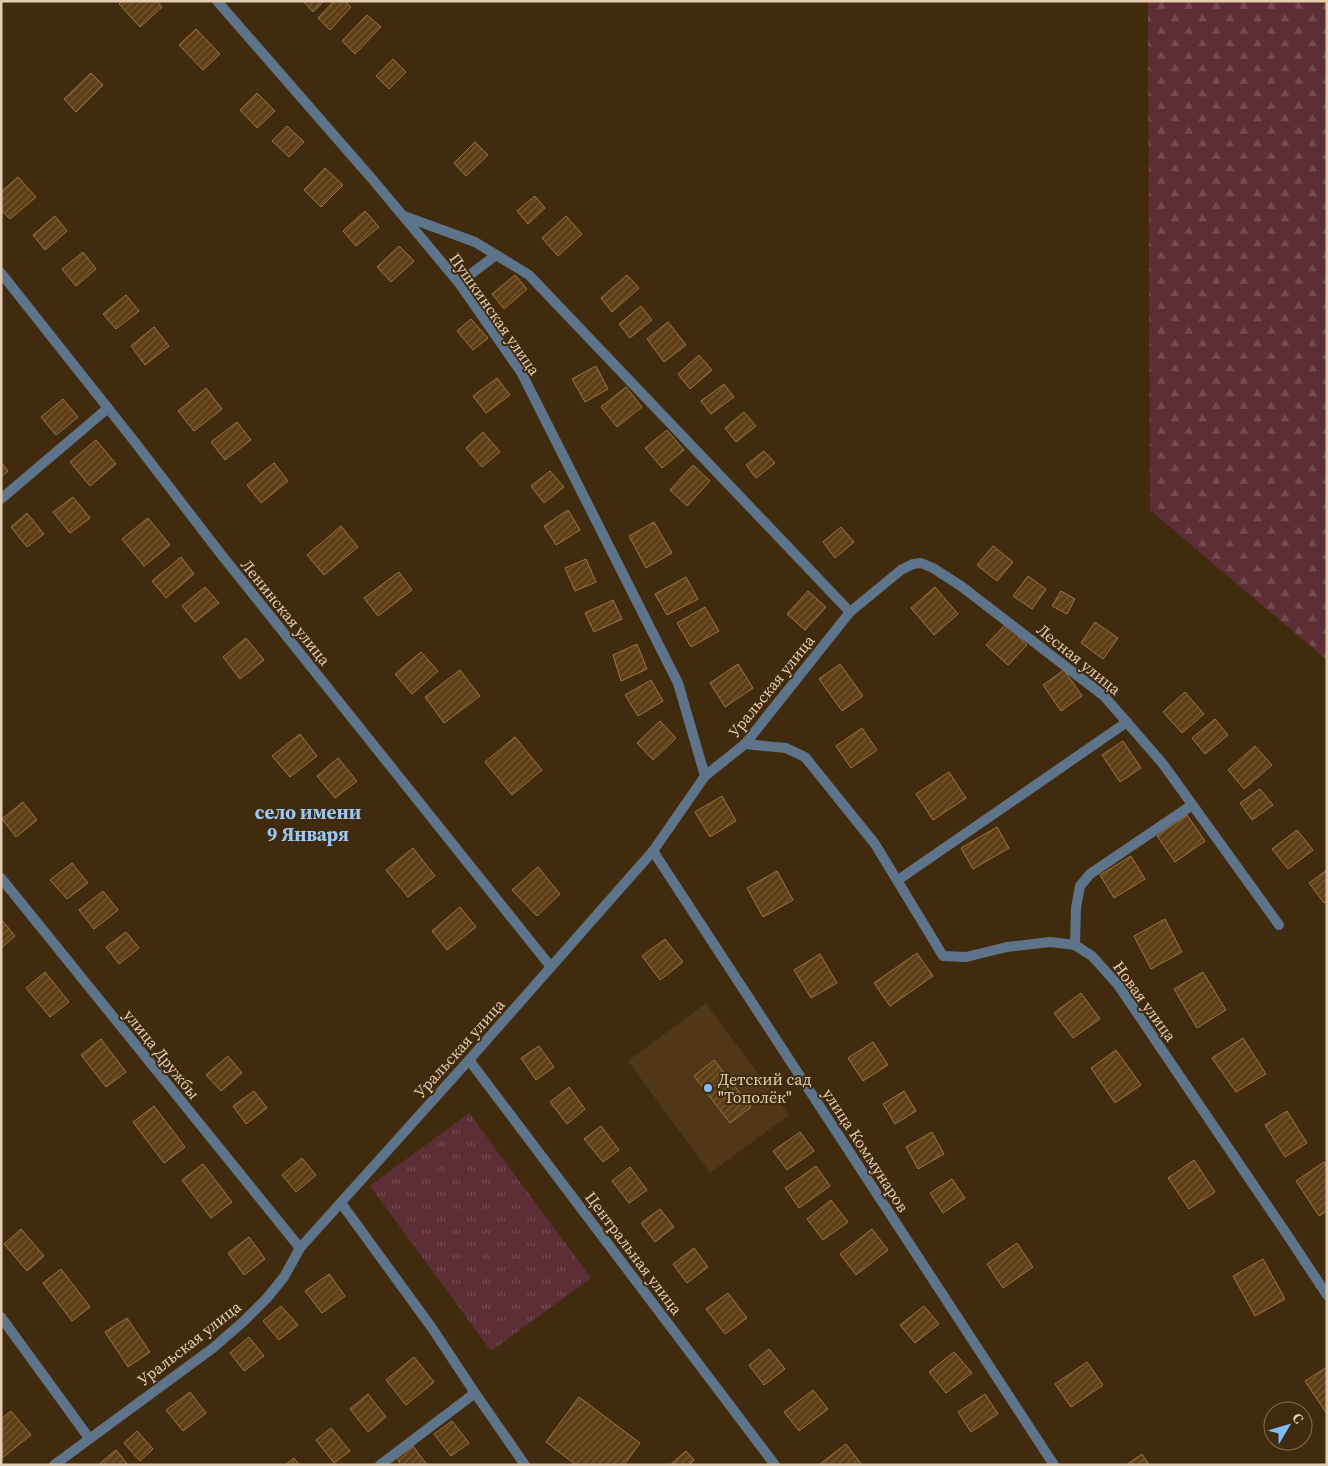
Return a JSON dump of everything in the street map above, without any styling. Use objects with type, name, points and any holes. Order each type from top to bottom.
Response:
[{"type":"street","name":"Пушкинская улица","points":[[217,1],[459,283],[521,372],[678,683],[705,776]]},
{"type":"street","points":[[402,215],[475,242],[529,275],[850,612]]},
{"type":"street","points":[[459,283],[496,255]]},
{"type":"street","name":"Ленинская улица","points":[[1,273],[220,553],[551,967]]},
{"type":"street","points":[[1,499],[108,408]]},
{"type":"street","name":"Лесная улица","points":[[850,612],[901,570],[912,564],[921,563],[933,568],[961,586],[1104,696],[1163,764],[1279,925]]},
{"type":"street","name":"Уральская улица","points":[[54,1465],[213,1348],[267,1298],[284,1277],[300,1248],[653,852],[705,776],[745,744],[850,612]]},
{"type":"street","points":[[898,880],[1127,722]]},
{"type":"street","name":"Новая улица","points":[[745,744],[786,748],[805,757],[830,785],[875,844],[943,956],[966,957],[1007,947],[1050,942],[1075,945],[1092,956],[1118,985],[1327,1295]]},
{"type":"street","points":[[1075,945],[1076,908],[1080,886],[1090,874],[1192,805]]},
{"type":"street","name":"улица Коммунаров","points":[[653,852],[1054,1465]]},
{"type":"street","name":"улица Дружбы","points":[[1,878],[300,1248]]},
{"type":"street","name":"Центральная улица","points":[[469,1060],[775,1465]]},
{"type":"street","points":[[341,1204],[432,1328],[525,1465]]},
{"type":"street","points":[[1,1317],[89,1438]]},
{"type":"street","points":[[380,1465],[475,1393]]},
{"type":"shaded area","name":"Детский сад \"Тополёк\"","points":[[706,1003],[789,1115],[710,1173],[628,1061]]},
{"type":"green space","points":[[1148,1],[1327,1],[1327,660],[1150,510]]},
{"type":"green space","points":[[469,1113],[591,1278],[491,1351],[370,1186]]},
{"type":"building","points":[[122,1],[157,1],[162,7],[140,27],[119,4]]},
{"type":"building","points":[[303,1],[324,1],[313,12]]},
{"type":"building","points":[[334,1],[345,1],[351,7],[330,30],[318,18]]},
{"type":"building","points":[[367,15],[381,27],[355,54],[342,41]]},
{"type":"building","points":[[196,29],[220,54],[203,70],[179,45]]},
{"type":"building","points":[[393,59],[406,72],[389,89],[376,76]]},
{"type":"building","points":[[91,73],[103,85],[76,112],[64,99]]},
{"type":"building","points":[[257,93],[275,111],[257,128],[240,110]]},
{"type":"building","points":[[287,126],[304,142],[289,157],[272,141]]},
{"type":"building","points":[[475,142],[488,155],[466,176],[454,163]]},
{"type":"building","points":[[325,168],[343,185],[321,207],[304,190]]},
{"type":"building","points":[[18,177],[36,197],[10,219],[1,210],[1,192]]},
{"type":"building","points":[[535,196],[545,208],[528,224],[517,211]]},
{"type":"building","points":[[365,211],[379,227],[356,246],[343,231]]},
{"type":"building","points":[[55,216],[67,231],[45,250],[33,235]]},
{"type":"building","points":[[566,216],[582,234],[558,256],[542,238]]},
{"type":"building","points":[[399,246],[414,261],[391,282],[377,267]]},
{"type":"building","points":[[83,252],[96,269],[76,286],[62,269]]},
{"type":"building","points":[[515,275],[527,289],[504,309],[492,294]]},
{"type":"building","points":[[627,275],[639,288],[612,312],[601,298]]},
{"type":"building","points":[[126,295],[139,311],[116,329],[103,314]]},
{"type":"building","points":[[641,306],[652,320],[630,338],[619,324]]},
{"type":"building","points":[[471,319],[488,338],[473,350],[457,331]]},
{"type":"building","points":[[668,322],[686,345],[664,362],[647,339]]},
{"type":"building","points":[[154,327],[169,346],[145,365],[131,346]]},
{"type":"building","points":[[699,355],[712,370],[690,389],[678,374]]},
{"type":"building","points":[[596,366],[608,389],[585,402],[572,379]]},
{"type":"building","points":[[497,378],[510,395],[486,413],[473,396]]},
{"type":"building","points":[[724,384],[734,397],[711,414],[701,401]]},
{"type":"building","points":[[626,387],[642,407],[617,427],[601,407]]},
{"type":"building","points":[[206,388],[222,409],[194,431],[178,411]]},
{"type":"building","points":[[63,399],[78,417],[56,435],[41,417]]},
{"type":"building","points":[[744,412],[756,426],[736,442],[725,428]]},
{"type":"building","points":[[237,422],[251,440],[225,460],[211,442]]},
{"type":"building","points":[[667,430],[684,450],[662,468],[645,448]]},
{"type":"building","points":[[483,432],[500,452],[482,467],[466,448]]},
{"type":"building","points":[[96,440],[116,464],[90,486],[70,462]]},
{"type":"building","points":[[764,451],[775,463],[756,478],[746,465]]},
{"type":"building","points":[[1,462],[8,471],[1,477]]},
{"type":"building","points":[[274,463],[288,481],[261,503],[247,485]]},
{"type":"building","points":[[693,465],[710,481],[687,506],[670,490]]},
{"type":"building","points":[[550,471],[564,487],[544,503],[531,486]]},
{"type":"building","points":[[73,497],[90,518],[70,533],[53,512]]},
{"type":"building","points":[[568,510],[580,530],[556,545],[544,526]]},
{"type":"building","points":[[27,513],[44,534],[27,547],[11,527]]},
{"type":"building","points":[[148,518],[170,545],[144,566],[122,539]]},
{"type":"building","points":[[654,522],[672,553],[646,568],[629,536]]},
{"type":"building","points":[[341,526],[358,547],[324,575],[307,555]]},
{"type":"building","points":[[841,527],[854,542],[835,558],[823,542]]},
{"type":"building","points":[[993,546],[1013,562],[997,581],[977,565]]},
{"type":"building","points":[[181,557],[194,574],[166,598],[152,581]]},
{"type":"building","points":[[586,559],[596,582],[575,591],[565,568]]},
{"type":"building","points":[[399,572],[412,590],[378,616],[364,598]]},
{"type":"building","points":[[1028,576],[1046,589],[1032,609],[1013,596]]},
{"type":"building","points":[[686,577],[698,599],[667,615],[655,594]]},
{"type":"building","points":[[205,587],[219,603],[195,622],[182,606]]},
{"type":"building","points":[[935,587],[958,614],[934,635],[911,608]]},
{"type":"building","points":[[808,591],[826,607],[805,630],[787,614]]},
{"type":"building","points":[[1061,591],[1075,599],[1067,614],[1052,606]]},
{"type":"building","points":[[613,600],[622,619],[594,632],[585,613]]},
{"type":"building","points":[[705,607],[719,631],[691,647],[677,623]]},
{"type":"building","points":[[1095,622],[1118,638],[1103,659],[1081,643]]},
{"type":"building","points":[[1006,624],[1027,645],[1008,665],[986,645]]},
{"type":"building","points":[[246,638],[264,660],[240,679],[223,657]]},
{"type":"building","points":[[637,644],[647,669],[621,681],[613,655]]},
{"type":"building","points":[[421,652],[438,671],[412,694],[395,674]]},
{"type":"building","points":[[738,664],[753,688],[725,707],[710,683]]},
{"type":"building","points":[[840,664],[863,696],[842,711],[819,679]]},
{"type":"building","points":[[460,670],[480,696],[444,723],[425,697]]},
{"type":"building","points":[[1064,670],[1082,696],[1061,711],[1043,685]]},
{"type":"building","points":[[651,680],[663,701],[638,716],[625,695]]},
{"type":"building","points":[[1185,692],[1204,714],[1182,733],[1163,712]]},
{"type":"building","points":[[1215,719],[1228,735],[1205,754],[1192,738]]},
{"type":"building","points":[[660,721],[676,738],[653,760],[637,743]]},
{"type":"building","points":[[862,728],[877,750],[851,768],[836,746]]},
{"type":"building","points":[[300,734],[317,756],[290,777],[272,756]]},
{"type":"building","points":[[515,737],[542,770],[512,795],[485,762]]},
{"type":"building","points":[[1123,741],[1141,768],[1120,782],[1102,755]]},
{"type":"building","points":[[1255,746],[1272,765],[1244,789],[1228,770]]},
{"type":"building","points":[[338,758],[357,781],[335,798],[317,776]]},
{"type":"building","points":[[949,772],[966,798],[933,820],[916,794]]},
{"type":"building","points":[[1260,789],[1273,805],[1252,820],[1240,803]]},
{"type":"building","points":[[722,796],[736,821],[710,837],[695,812]]},
{"type":"building","points":[[23,802],[37,820],[16,837],[2,819]]},
{"type":"building","points":[[1187,815],[1205,841],[1175,862],[1157,836]]},
{"type":"building","points":[[997,827],[1009,848],[973,869],[961,848]]},
{"type":"building","points":[[1297,830],[1313,850],[1288,869],[1272,849]]},
{"type":"building","points":[[413,848],[435,876],[408,897],[386,870]]},
{"type":"building","points":[[1131,856],[1145,879],[1114,898],[1100,875]]},
{"type":"building","points":[[72,863],[88,883],[67,899],[50,880]]},
{"type":"building","points":[[538,867],[560,894],[537,916],[512,890]]},
{"type":"building","points":[[1327,870],[1327,901],[1324,903],[1309,883]]},
{"type":"building","points":[[777,871],[793,900],[763,917],[747,888]]},
{"type":"building","points":[[103,891],[118,910],[94,929],[79,910]]},
{"type":"building","points":[[460,907],[476,927],[447,950],[432,931]]},
{"type":"building","points":[[1,919],[15,936],[1,948]]},
{"type":"building","points":[[1165,919],[1182,952],[1151,969],[1134,936]]},
{"type":"building","points":[[126,932],[139,948],[119,964],[106,947]]},
{"type":"building","points":[[665,939],[683,962],[660,980],[642,956]]},
{"type":"building","points":[[917,953],[933,976],[890,1006],[874,983]]},
{"type":"building","points":[[820,954],[837,983],[811,998],[794,970]]},
{"type":"building","points":[[45,972],[69,1002],[50,1017],[26,988]]},
{"type":"building","points":[[1203,972],[1226,1010],[1197,1028],[1174,989]]},
{"type":"building","points":[[1081,993],[1100,1019],[1073,1038],[1054,1013]]},
{"type":"building","points":[[1243,1038],[1266,1074],[1236,1092],[1212,1058]]},
{"type":"building","points":[[101,1039],[126,1072],[106,1087],[81,1055]]},
{"type":"building","points":[[873,1042],[888,1065],[863,1081],[848,1058]]},
{"type":"building","points":[[539,1046],[554,1067],[536,1080],[521,1058]]},
{"type":"building","points":[[1116,1050],[1141,1085],[1115,1103],[1091,1068]]},
{"type":"building","points":[[228,1056],[242,1073],[221,1091],[206,1075]]},
{"type":"building","points":[[714,1060],[751,1107],[730,1123],[694,1076]]},
{"type":"building","points":[[569,1087],[585,1109],[567,1124],[550,1102]]},
{"type":"building","points":[[254,1091],[267,1108],[246,1124],[233,1106]]},
{"type":"building","points":[[904,1091],[916,1111],[895,1124],[883,1104]]},
{"type":"building","points":[[154,1106],[185,1147],[164,1163],[133,1122]]},
{"type":"building","points":[[1287,1111],[1307,1143],[1285,1157],[1265,1125]]},
{"type":"building","points":[[601,1126],[619,1150],[603,1162],[584,1139]]},
{"type":"building","points":[[800,1132],[814,1151],[787,1170],[773,1151]]},
{"type":"building","points":[[932,1132],[944,1154],[918,1169],[906,1147]]},
{"type":"building","points":[[302,1158],[316,1175],[296,1192],[282,1175]]},
{"type":"building","points":[[1194,1160],[1215,1192],[1189,1209],[1168,1178]]},
{"type":"building","points":[[1324,1162],[1327,1166],[1327,1211],[1319,1216],[1296,1181]]},
{"type":"building","points":[[203,1164],[232,1202],[211,1218],[182,1180]]},
{"type":"building","points":[[816,1166],[830,1186],[799,1208],[785,1188]]},
{"type":"building","points":[[630,1167],[647,1190],[629,1203],[612,1181]]},
{"type":"building","points":[[952,1179],[965,1198],[943,1213],[930,1193]]},
{"type":"building","points":[[831,1200],[848,1222],[823,1240],[807,1219]]},
{"type":"building","points":[[660,1209],[674,1227],[655,1242],[641,1223]]},
{"type":"building","points":[[21,1229],[44,1256],[27,1271],[4,1244]]},
{"type":"building","points":[[872,1229],[888,1250],[856,1275],[840,1254]]},
{"type":"building","points":[[249,1237],[265,1259],[244,1275],[228,1253]]},
{"type":"building","points":[[1017,1243],[1033,1267],[1003,1288],[987,1264]]},
{"type":"building","points":[[694,1248],[708,1267],[687,1283],[673,1264]]},
{"type":"building","points":[[1263,1259],[1285,1299],[1255,1316],[1233,1276]]},
{"type":"building","points":[[61,1269],[90,1307],[72,1321],[43,1283]]},
{"type":"building","points":[[329,1274],[345,1296],[322,1313],[305,1291]]},
{"type":"building","points":[[728,1293],[747,1318],[725,1334],[706,1309]]},
{"type":"building","points":[[281,1306],[298,1325],[279,1340],[263,1321]]},
{"type":"building","points":[[924,1306],[939,1324],[915,1343],[900,1325]]},
{"type":"building","points":[[127,1318],[150,1352],[128,1367],[105,1332]]},
{"type":"building","points":[[249,1337],[264,1356],[244,1371],[230,1353]]},
{"type":"building","points":[[769,1349],[785,1369],[764,1385],[749,1365]]},
{"type":"building","points":[[954,1352],[972,1373],[946,1393],[929,1372]]},
{"type":"building","points":[[414,1357],[434,1382],[406,1405],[386,1380]]},
{"type":"building","points":[[1087,1362],[1103,1385],[1071,1407],[1055,1384]]},
{"type":"building","points":[[1327,1367],[1327,1414],[1305,1381]]},
{"type":"building","points":[[813,1390],[828,1409],[799,1431],[784,1412]]},
{"type":"building","points":[[190,1392],[206,1413],[183,1431],[166,1410]]},
{"type":"building","points":[[368,1394],[386,1417],[368,1432],[350,1409]]},
{"type":"building","points":[[985,1394],[998,1414],[971,1432],[958,1412]]},
{"type":"building","points":[[579,1397],[640,1443],[624,1465],[576,1465],[546,1442]]},
{"type":"building","points":[[11,1411],[31,1435],[2,1458],[1,1419]]},
{"type":"building","points":[[452,1421],[469,1443],[451,1456],[434,1434]]},
{"type":"building","points":[[331,1428],[350,1451],[334,1463],[316,1440]]},
{"type":"building","points":[[137,1431],[153,1449],[140,1461],[124,1443]]},
{"type":"building","points":[[846,1444],[862,1465],[820,1464]]},
{"type":"building","points":[[413,1446],[427,1465],[401,1465],[397,1458]]},
{"type":"building","points":[[116,1450],[128,1465],[98,1465]]},
{"type":"building","points":[[686,1451],[694,1460],[689,1465],[670,1465]]},
{"type":"building","points":[[1142,1454],[1149,1465],[1126,1465]]},
{"type":"building","points":[[294,1458],[299,1465],[285,1465]]},
{"type":"place","name":"Детский сад \"Тополёк\"","points":[[708,1088]]},
{"type":"district","name":"село имени 9 Января","points":[[308,823]]}]
